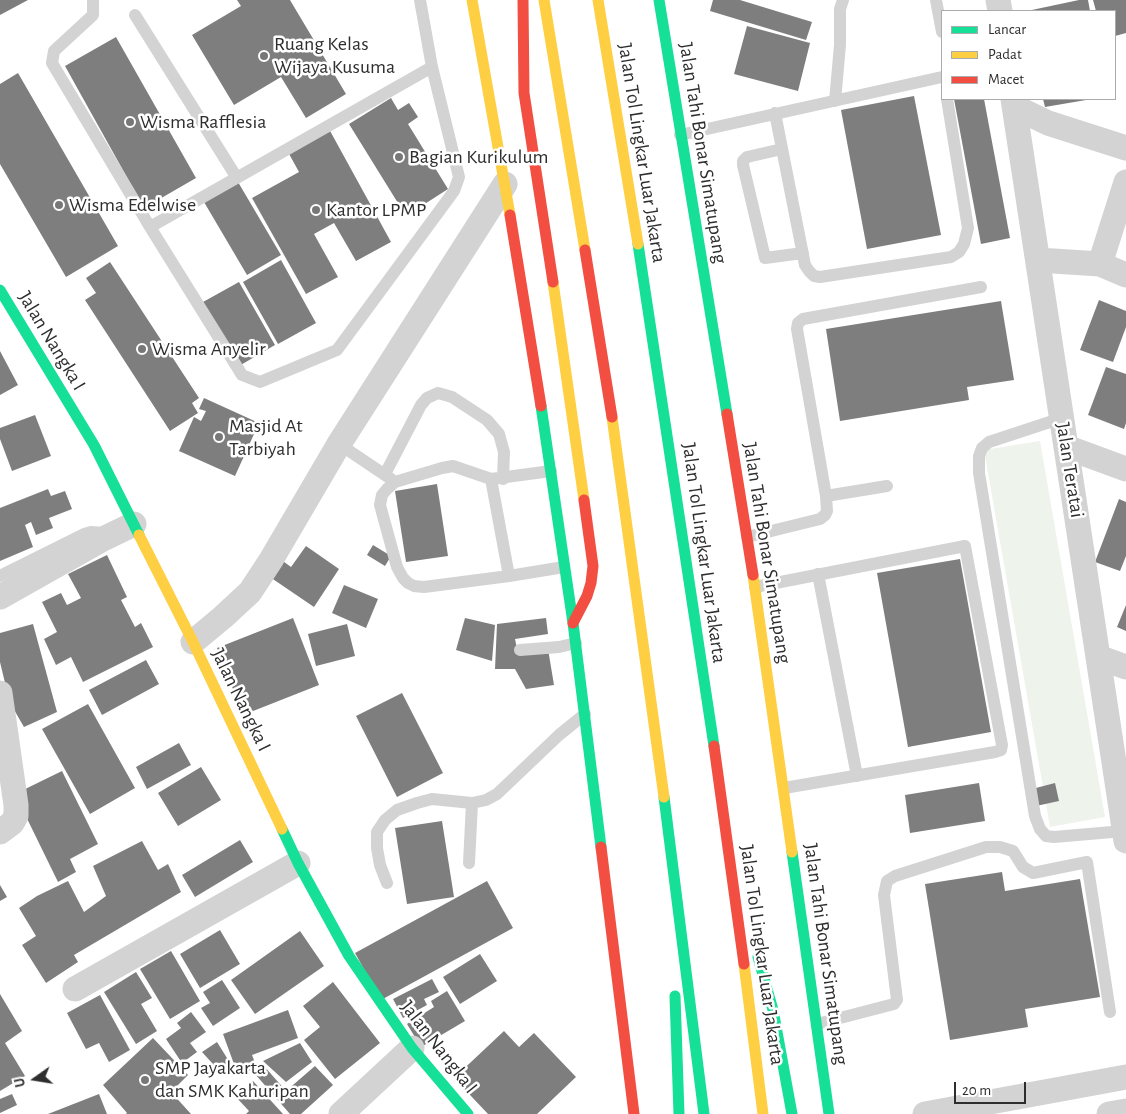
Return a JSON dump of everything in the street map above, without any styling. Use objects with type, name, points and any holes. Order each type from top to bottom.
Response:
[{"type":"main road","points":[[472,0],[505,184],[551,471],[576,643],[634,1114]]},
{"type":"main road","points":[[523,0],[524,93],[567,372],[593,566],[591,584],[587,596],[573,623]]},
{"type":"main road","points":[[544,0],[607,381],[674,869],[704,1114]]},
{"type":"main road","name":"Jalan Tol Lingkar Luar Jakarta","points":[[598,0],[652,326],[731,862],[764,1114]]},
{"type":"main road","name":"Jalan Tahi Bonar Simatupang","points":[[659,0],[755,586],[829,1114]]},
{"type":"main road","name":"Jalan Nangka I","points":[[1,293],[94,445],[124,529],[193,642],[298,863],[349,956],[412,1048],[468,1114]]},
{"type":"main road","points":[[731,862],[773,1010],[792,1114]]},
{"type":"main road","points":[[674,869],[675,1032],[679,1114]]},
{"type":"street","points":[[1014,103],[1048,123],[1126,148]]},
{"type":"street","name":"Jalan Teratai","points":[[1014,103],[1125,836]]},
{"type":"street","points":[[1100,264],[1126,182]]},
{"type":"street","points":[[193,642],[250,592],[340,444],[505,184]]},
{"type":"street","points":[[1038,260],[1100,264],[1126,275]]},
{"type":"street","points":[[1066,447],[1126,469]]},
{"type":"street","points":[[0,597],[124,529]]},
{"type":"street","points":[[1098,657],[1126,667]]},
{"type":"street","points":[[0,693],[16,816],[12,823],[0,832]]},
{"type":"street","points":[[75,989],[298,863]]},
{"type":"street","points":[[341,1114],[412,1048]]},
{"type":"street","points":[[925,1114],[1126,1078]]},
{"type":"street","points":[[1109,1114],[1126,1111]]},
{"type":"lane","points":[[93,0],[93,15],[54,51],[52,63],[150,227],[242,375],[260,382],[337,350],[454,192],[459,177],[432,67],[420,0]]},
{"type":"lane","points":[[835,101],[842,0]]},
{"type":"lane","points":[[936,0],[941,27]]},
{"type":"lane","points":[[135,15],[237,178]]},
{"type":"lane","points":[[150,227],[432,67]]},
{"type":"lane","points":[[680,135],[941,77]]},
{"type":"lane","points":[[774,113],[808,271],[814,276],[820,277],[951,256],[959,252],[964,244],[968,228],[947,100]]},
{"type":"lane","points":[[782,148],[747,157],[743,161],[764,258],[803,253]]},
{"type":"lane","points":[[747,537],[820,520],[827,511],[797,329],[798,322],[803,319],[981,287]]},
{"type":"lane","points":[[385,474],[421,405],[427,398],[438,393],[452,397],[487,420],[499,434],[504,452],[497,479],[510,576]]},
{"type":"lane","points":[[1062,418],[989,442],[982,448],[979,456],[979,473],[1034,816],[1040,829],[1046,836],[1054,838],[1125,836]]},
{"type":"lane","points":[[340,444],[395,482]]},
{"type":"lane","points":[[551,471],[497,479],[453,466],[442,468],[395,482],[387,488],[382,496],[380,505],[397,567],[403,578],[414,586],[424,587],[564,567]]},
{"type":"lane","points":[[826,496],[887,486]]},
{"type":"lane","points":[[0,576],[84,534],[124,529]]},
{"type":"lane","points":[[755,586],[965,546],[1002,745],[1001,750],[995,752],[784,788]]},
{"type":"lane","points":[[818,574],[857,776]]},
{"type":"lane","points":[[520,650],[576,643]]},
{"type":"lane","points":[[387,883],[380,865],[377,848],[378,832],[385,820],[397,810],[432,799],[472,803],[486,800],[497,794],[559,735],[585,714]]},
{"type":"lane","points":[[469,863],[472,803]]},
{"type":"lane","points":[[817,1024],[894,1004],[897,1000],[884,895],[887,881],[895,876],[986,846],[1000,847],[1013,851],[1023,868],[1033,873],[1087,862],[1110,1012]]},
{"type":"shaded area","points":[[1040,441],[1105,817],[1050,827],[984,450]]},
{"type":"building","points":[[0,0],[28,0],[0,15]]},
{"type":"building","name":"Ruang Kelas Wijaya Kusuma","points":[[237,0],[290,0],[346,94],[306,118],[281,77],[234,105],[192,35],[241,6]]},
{"type":"building","points":[[713,0],[740,0],[812,22],[806,40],[710,11]]},
{"type":"building","points":[[1079,0],[1088,0],[1090,10],[1032,10]]},
{"type":"building","points":[[1093,0],[1126,0],[1126,33],[1116,36],[1116,10],[1096,10]]},
{"type":"building","points":[[747,26],[810,43],[798,91],[734,74]]},
{"type":"building","name":"Wisma Rafflesia","points":[[116,37],[196,178],[144,208],[65,66]]},
{"type":"building","name":"Wisma Edelwise","points":[[18,73],[118,246],[66,277],[0,164],[0,84]]},
{"type":"building","points":[[914,96],[941,235],[867,249],[841,110]]},
{"type":"building","name":"Bagian Kurikulum","points":[[391,98],[398,110],[409,103],[418,117],[408,124],[448,189],[406,216],[349,124]]},
{"type":"building","points":[[954,100],[984,100],[1010,238],[981,244]]},
{"type":"building","points":[[1043,100],[1086,100],[1045,107]]},
{"type":"building","name":"Kantor LPMP","points":[[329,129],[391,242],[356,261],[334,223],[314,234],[338,277],[306,294],[252,198],[299,172],[288,152]]},
{"type":"building","points":[[238,182],[281,255],[247,275],[204,202]]},
{"type":"building","points":[[281,260],[316,323],[278,344],[243,282]]},
{"type":"building","name":"Wisma Anyelir","points":[[110,262],[199,398],[192,403],[198,413],[170,431],[85,300],[96,293],[86,278]]},
{"type":"building","points":[[239,282],[275,345],[239,366],[203,302]]},
{"type":"building","points":[[1099,300],[1126,311],[1126,327],[1113,362],[1080,350]]},
{"type":"building","points":[[1001,301],[1014,380],[967,387],[969,400],[840,421],[826,329]]},
{"type":"building","points":[[0,351],[18,385],[0,395]]},
{"type":"building","points":[[1106,367],[1126,374],[1126,423],[1124,429],[1088,415]]},
{"type":"building","name":"Masjid At Tarbiyah","points":[[204,398],[259,423],[235,476],[179,451],[194,417],[201,421],[206,411],[199,409]]},
{"type":"building","points":[[35,415],[51,456],[12,471],[0,439],[0,428]]},
{"type":"building","points":[[437,484],[448,556],[406,562],[395,491]]},
{"type":"building","points":[[48,489],[51,496],[65,491],[72,509],[49,518],[53,528],[36,535],[31,522],[25,525],[33,547],[0,561],[0,508]]},
{"type":"building","points":[[1119,499],[1126,502],[1126,556],[1120,571],[1095,562]]},
{"type":"building","points":[[373,545],[391,556],[385,566],[367,555]]},
{"type":"building","points":[[306,546],[339,569],[314,607],[264,573],[276,556],[291,567]]},
{"type":"building","points":[[107,555],[127,597],[121,600],[135,627],[141,623],[153,647],[83,682],[71,657],[56,665],[44,639],[57,632],[42,602],[61,593],[67,605],[81,598],[68,574]]},
{"type":"building","points":[[960,559],[991,732],[908,747],[877,573]]},
{"type":"building","points":[[344,585],[378,599],[366,628],[332,613]]},
{"type":"building","points":[[1126,605],[1126,631],[1117,627]]},
{"type":"building","points":[[293,618],[319,685],[243,715],[217,648]]},
{"type":"building","points":[[465,618],[495,625],[492,661],[456,650]]},
{"type":"building","points":[[546,618],[548,634],[515,639],[518,653],[548,649],[554,685],[526,689],[515,669],[495,669],[497,624]]},
{"type":"building","points":[[33,624],[57,712],[24,727],[2,689],[6,687],[0,662],[0,633]]},
{"type":"building","points":[[347,624],[355,656],[316,666],[308,634]]},
{"type":"building","points":[[146,660],[159,684],[102,715],[89,690]]},
{"type":"building","points":[[402,693],[443,773],[397,797],[356,716]]},
{"type":"building","points":[[88,704],[135,788],[90,814],[42,729]]},
{"type":"building","points":[[179,743],[191,765],[147,789],[136,767]]},
{"type":"building","points":[[201,767],[221,800],[178,826],[158,793]]},
{"type":"building","points":[[62,771],[98,844],[70,859],[76,872],[58,882],[15,794]]},
{"type":"building","points":[[979,783],[985,821],[910,833],[905,795]]},
{"type":"building","points":[[1055,783],[1059,801],[1036,806],[1032,789]]},
{"type":"building","points":[[442,821],[454,897],[407,904],[395,828]]},
{"type":"building","points":[[240,840],[253,862],[195,897],[182,875]]},
{"type":"building","points":[[142,841],[158,870],[168,864],[181,892],[74,955],[78,962],[46,983],[22,945],[36,936],[19,908],[37,896],[68,881],[84,912],[106,896],[93,866]]},
{"type":"building","points":[[1002,872],[1005,891],[1080,879],[1100,997],[1025,1009],[1028,1027],[950,1040],[925,884]]},
{"type":"building","points":[[487,881],[513,928],[381,1000],[355,953]]},
{"type":"building","points":[[0,885],[7,897],[0,901]]},
{"type":"building","points":[[220,930],[240,964],[200,988],[180,954]]},
{"type":"building","points":[[300,931],[324,966],[255,1014],[231,980]]},
{"type":"building","points":[[171,951],[200,1001],[170,1019],[140,969]]},
{"type":"building","points":[[480,954],[497,981],[460,1004],[443,977]]},
{"type":"building","points":[[136,972],[152,998],[141,1004],[157,1031],[136,1044],[104,992]]},
{"type":"building","points":[[432,979],[439,992],[424,999],[427,1005],[403,1018],[393,999]]},
{"type":"building","points":[[222,980],[240,1008],[213,1026],[201,1008],[210,1003],[203,992]]},
{"type":"building","points":[[333,982],[380,1043],[335,1079],[304,1040],[320,1027],[303,1006]]},
{"type":"building","points":[[447,991],[465,1021],[421,1047],[407,1024],[434,1007],[431,1001]]},
{"type":"building","points":[[0,994],[22,1031],[5,1043],[25,1076],[0,1091]]},
{"type":"building","points":[[100,995],[130,1050],[109,1062],[99,1043],[86,1049],[67,1013]]},
{"type":"building","points":[[288,1010],[298,1038],[252,1055],[257,1068],[238,1075],[223,1034]]},
{"type":"building","points":[[191,1012],[206,1032],[190,1043],[197,1052],[182,1063],[166,1039],[181,1028],[177,1023]]},
{"type":"building","points":[[504,1031],[519,1047],[534,1033],[576,1077],[537,1114],[488,1114],[454,1078]]},
{"type":"building","name":"SMP Jayakarta dan SMK Kahuripan","points":[[153,1038],[188,1075],[171,1092],[191,1114],[126,1114],[103,1085]]},
{"type":"building","points":[[217,1042],[232,1066],[222,1074],[202,1052]]},
{"type":"building","points":[[300,1043],[312,1062],[286,1082],[263,1061]]},
{"type":"building","points":[[264,1066],[286,1091],[315,1066],[333,1085],[301,1114],[290,1114],[255,1074]]},
{"type":"building","name":"SMP Jayakarta dan SMK Kahuripan","points":[[253,1081],[283,1114],[246,1114],[249,1111],[236,1097]]},
{"type":"building","points":[[12,1094],[17,1105],[0,1113],[0,1099]]},
{"type":"building","points":[[99,1094],[107,1114],[48,1114]]},
{"type":"traffic: fast","points":[[659,0],[727,414]]},
{"type":"traffic: fast","points":[[638,244],[714,746]]},
{"type":"traffic: fast","points":[[0,290],[94,445],[139,535]]},
{"type":"traffic: fast","points":[[541,406],[573,623],[601,847]]},
{"type":"traffic: fast","points":[[664,797],[704,1114]]},
{"type":"traffic: fast","points":[[282,829],[298,863],[349,956],[412,1048],[468,1114]]},
{"type":"traffic: fast","points":[[792,852],[829,1114]]},
{"type":"traffic: fast","points":[[758,957],[773,1010],[792,1114]]},
{"type":"traffic: fast","points":[[675,996],[679,1114]]},
{"type":"traffic: slow","points":[[472,0],[510,215]]},
{"type":"traffic: slow","points":[[544,0],[585,250]]},
{"type":"traffic: slow","points":[[598,0],[638,244]]},
{"type":"traffic: slow","points":[[553,282],[584,500]]},
{"type":"traffic: slow","points":[[612,417],[664,797]]},
{"type":"traffic: slow","points":[[139,535],[193,642],[282,829]]},
{"type":"traffic: slow","points":[[753,575],[792,852]]},
{"type":"traffic: slow","points":[[744,964],[763,1114]]},
{"type":"traffic: jam","points":[[523,0],[524,93],[553,282]]},
{"type":"traffic: jam","points":[[510,215],[541,406]]},
{"type":"traffic: jam","points":[[585,250],[612,417]]},
{"type":"traffic: jam","points":[[727,414],[753,575]]},
{"type":"traffic: jam","points":[[573,623],[587,596],[593,566],[584,500]]},
{"type":"traffic: jam","points":[[714,746],[744,964]]},
{"type":"traffic: jam","points":[[601,847],[634,1114]]},
{"type":"place","name":"Ruang Kelas Wijaya Kusuma","points":[[264,56]]},
{"type":"place","name":"Wisma Rafflesia","points":[[130,122]]},
{"type":"place","name":"Bagian Kurikulum","points":[[399,157]]},
{"type":"place","name":"Wisma Edelwise","points":[[59,205]]},
{"type":"place","name":"Kantor LPMP","points":[[316,210]]},
{"type":"place","name":"Wisma Anyelir","points":[[142,349]]},
{"type":"place","name":"Masjid At Tarbiyah","points":[[219,437]]},
{"type":"place","name":"SMP Jayakarta dan SMK Kahuripan","points":[[145,1080]]}]
